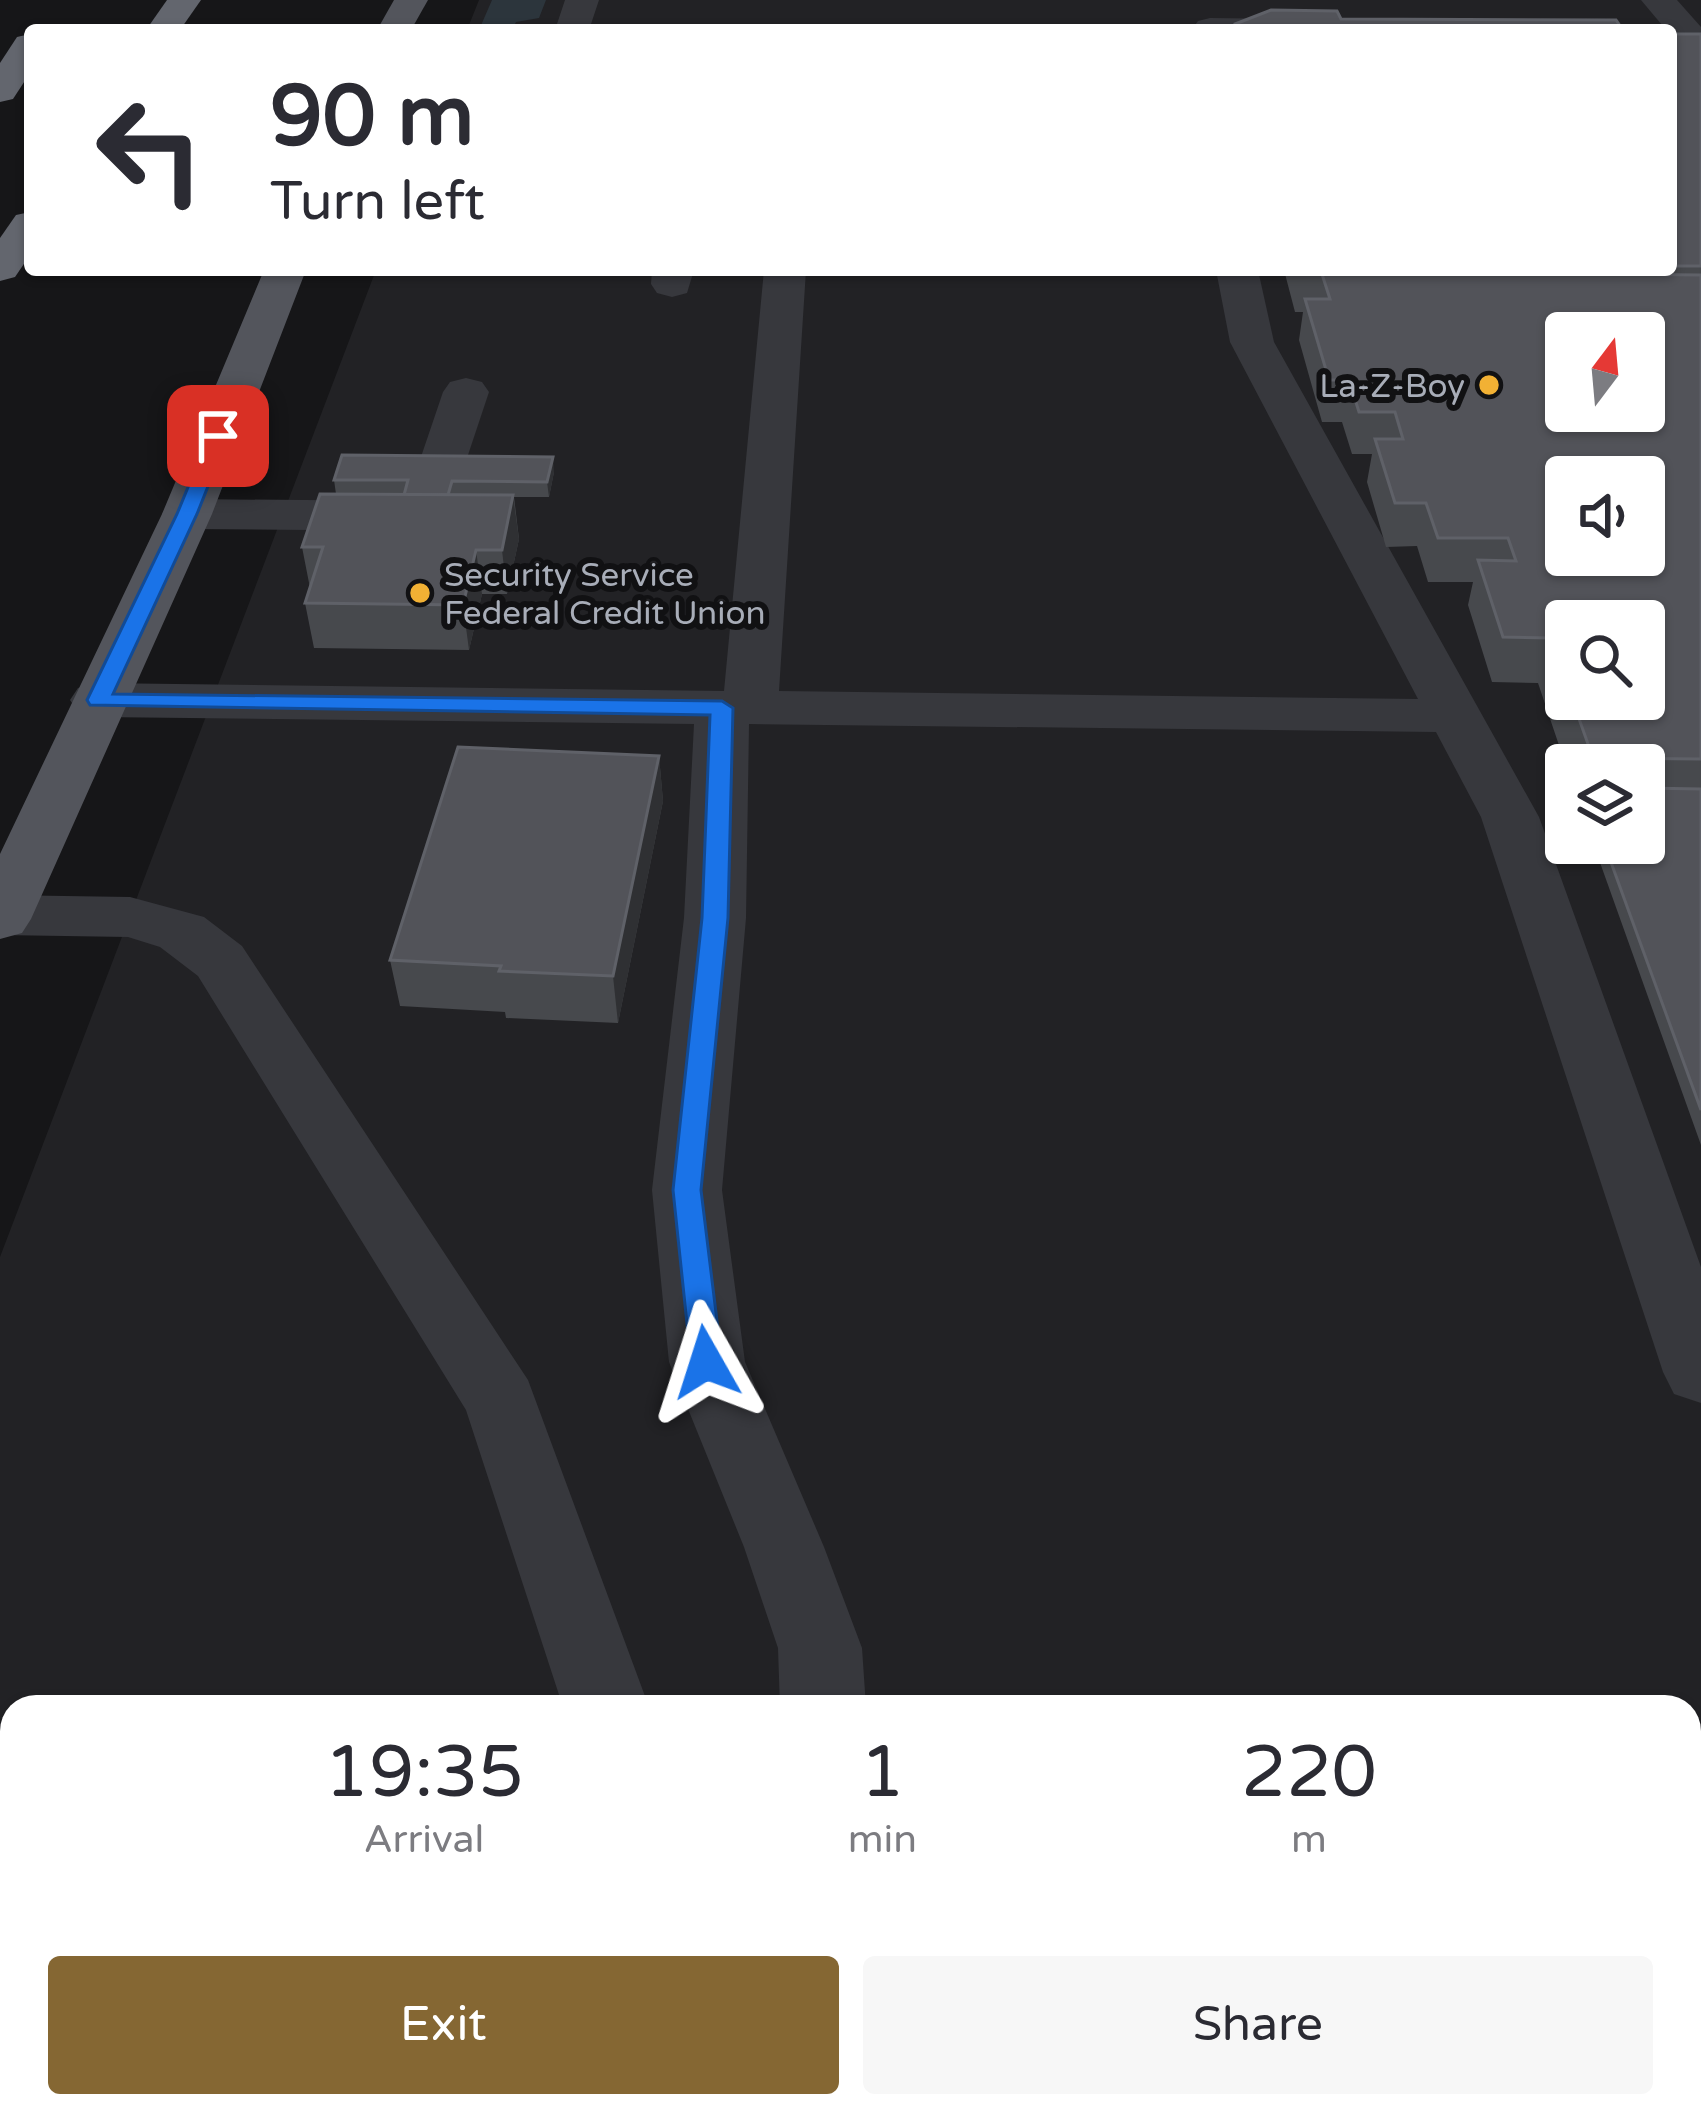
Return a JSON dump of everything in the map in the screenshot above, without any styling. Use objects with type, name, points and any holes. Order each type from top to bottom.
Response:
[{"type":"highway","points":[[0,91],[24,54]]},
{"type":"highway","points":[[1,267],[24,233]]},
{"type":"main road","points":[[1,917],[187,514],[283,276]]},
{"type":"lane","points":[[1658,0],[1701,50]]},
{"type":"lane","points":[[1208,19],[1293,24]]},
{"type":"lane","points":[[784,276],[687,1190],[706,1362],[784,1547],[820,1648],[822,1695]]},
{"type":"lane","points":[[1239,276],[1252,342],[1510,817],[1701,1372]]},
{"type":"lane","points":[[187,514],[426,516],[466,392]]},
{"type":"lane","points":[[98,700],[1455,716]]},
{"type":"lane","points":[[1,917],[130,917],[182,932],[220,961],[501,1402],[602,1695]]},
{"type":"shaded area","points":[[479,0],[1701,0],[1701,1695],[0,1695],[0,1257],[374,276],[1677,276],[1677,24],[469,24]]},
{"type":"shaded area","points":[[492,0],[546,0],[539,18],[482,24]]},
{"type":"building","points":[[1271,10],[1337,11],[1341,19],[1616,20],[1619,24],[1235,24]]},
{"type":"building","points":[[1677,34],[1701,34],[1701,266],[1677,266]]},
{"type":"building","points":[[1701,275],[1701,759],[1665,759],[1665,744],[1588,744],[1579,720],[1665,720],[1665,600],[1545,600],[1545,638],[1503,637],[1478,560],[1516,561],[1508,538],[1438,538],[1426,503],[1395,503],[1375,439],[1403,439],[1395,412],[1359,412],[1349,380],[1329,380],[1305,299],[1330,299],[1323,276]]},
{"type":"building","points":[[342,455],[553,457],[547,482],[452,481],[448,495],[404,495],[408,480],[334,480]]},
{"type":"building","points":[[320,494],[513,495],[502,550],[476,550],[463,605],[305,603],[323,547],[302,547]]},
{"type":"building","points":[[458,747],[659,756],[613,976],[390,960]]},
{"type":"building","points":[[1665,788],[1701,789],[1701,1110],[1612,864],[1665,864]]},
{"type":"place","name":"La-Z-Boy","points":[[1489,385]]},
{"type":"place","name":"Security Service Federal Credit Union","points":[[420,593]]},
{"type":"route","points":[[218,436],[187,514],[98,700],[722,708],[715,918],[687,1190],[706,1362]]}]
